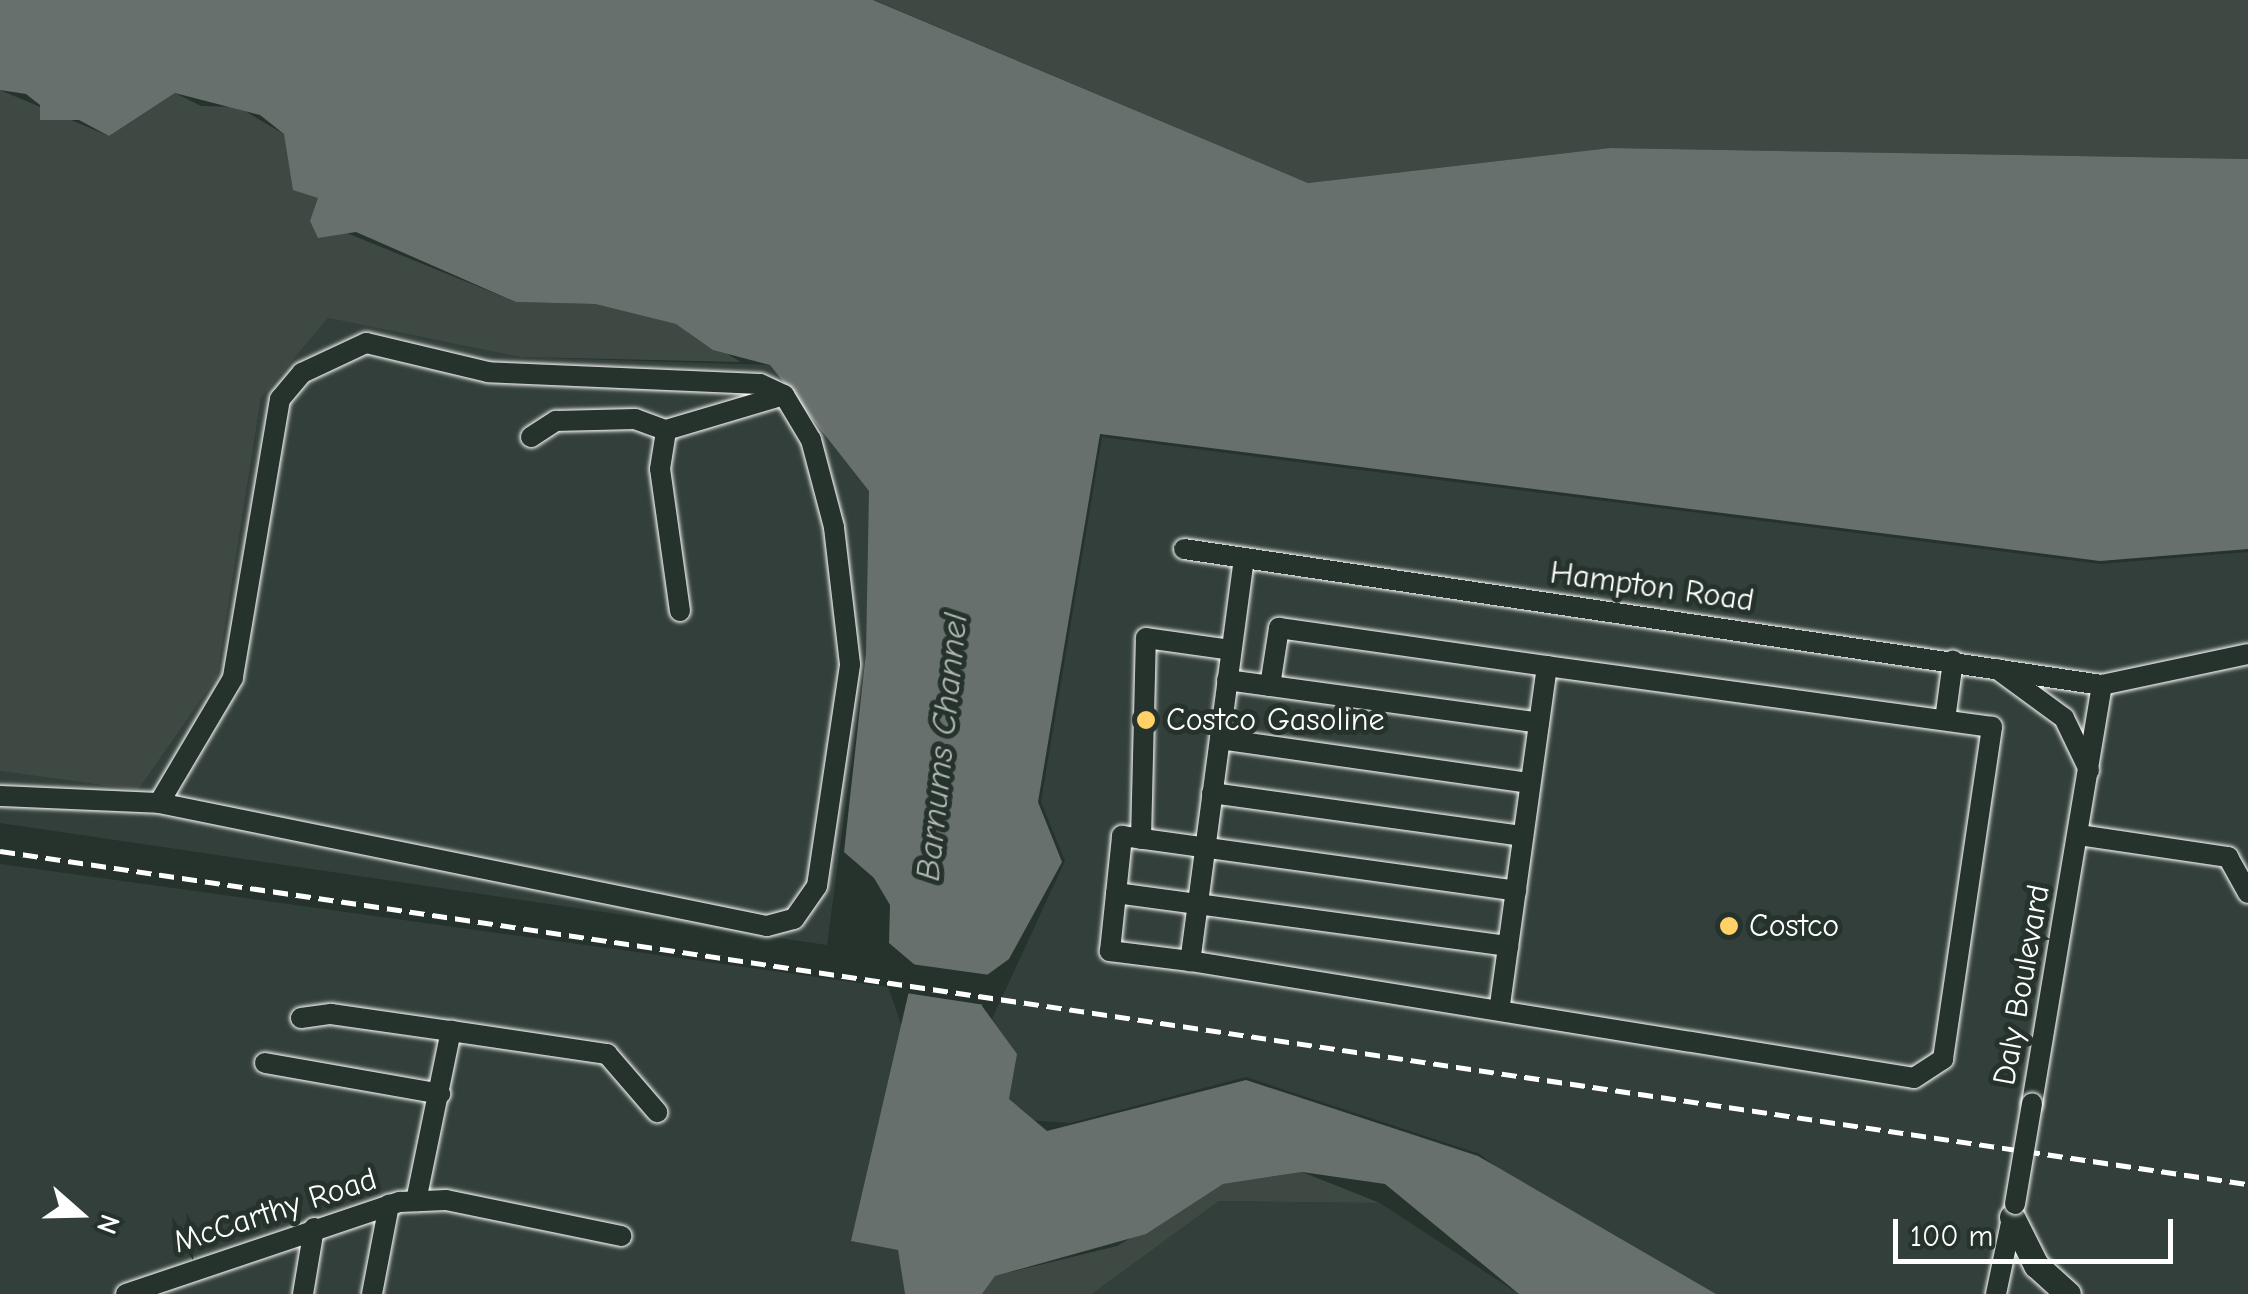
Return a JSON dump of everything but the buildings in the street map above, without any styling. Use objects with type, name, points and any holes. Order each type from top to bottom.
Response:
[{"type":"main road","points":[[2013,1211],[2036,1265],[2068,1294]]},
{"type":"street","points":[[0,796],[150,805],[767,926],[808,911],[850,664],[834,526],[812,440],[784,395],[760,384],[488,372],[366,344],[302,372],[280,399],[233,678],[150,805]]},
{"type":"street","points":[[530,437],[556,422],[635,420],[666,430],[784,395]]},
{"type":"street","points":[[666,430],[660,469],[680,610]]},
{"type":"street","name":"Hampton Road","points":[[1184,549],[2102,685],[2248,654]]},
{"type":"street","points":[[1190,962],[1244,558]]},
{"type":"street","points":[[1270,686],[1279,628],[1992,727],[1943,1059],[1914,1078],[1500,1006],[1110,951],[1122,836],[1516,891]]},
{"type":"street","points":[[1140,838],[1146,638],[1232,650]]},
{"type":"street","points":[[1946,720],[1953,661]]},
{"type":"street","points":[[1500,1006],[1547,666]]},
{"type":"street","name":"Hampton Road","points":[[1996,667],[2064,718],[2089,770]]},
{"type":"street","points":[[1228,680],[1539,723]]},
{"type":"street","name":"Daly Boulevard","points":[[1996,1294],[2102,685]]},
{"type":"street","points":[[1220,738],[1530,783]]},
{"type":"street","points":[[1212,793],[1523,836]]},
{"type":"street","points":[[2079,834],[2228,856],[2248,893]]},
{"type":"street","points":[[1116,892],[1508,946]]},
{"type":"street","points":[[301,1018],[330,1014],[607,1054],[657,1112]]},
{"type":"street","points":[[416,1201],[451,1032]]},
{"type":"street","points":[[265,1064],[440,1094]]},
{"type":"street","name":"McCarthy Road","points":[[126,1294],[314,1228],[416,1201],[446,1200],[622,1236]]},
{"type":"street","points":[[372,1294],[390,1205]]},
{"type":"street","points":[[302,1294],[314,1228]]},
{"type":"shaded area","points":[[874,0],[2248,0],[2248,159],[1610,148],[1308,183]]},
{"type":"shaded area","points":[[0,90],[109,136],[175,93],[201,106],[238,107],[284,134],[337,229],[516,302],[595,304],[676,324],[741,362],[520,357],[328,318],[261,398],[217,677],[138,790],[0,771]]},
{"type":"shaded area","points":[[328,318],[520,357],[770,365],[796,387],[869,491],[873,522],[866,653],[827,945],[0,823],[0,771],[138,790],[217,677],[261,398]]},
{"type":"shaded area","points":[[1102,437],[2100,564],[2248,552],[2248,1294],[1678,1294],[1633,1277],[1480,1154],[1246,1077],[1070,1123],[1026,1120],[1009,1099],[1016,1054],[992,1019],[1065,861],[1041,802]]},
{"type":"shaded area","points":[[0,864],[888,987],[903,1030],[852,1241],[898,1250],[905,1294],[0,1294]]},
{"type":"shaded area","points":[[1302,1172],[1380,1203],[1219,1201],[1092,1294],[982,1294],[994,1276],[1117,1246],[1223,1184]]},
{"type":"shaded area","points":[[1219,1201],[1380,1203],[1519,1294],[1092,1294]]},
{"type":"water","name":"Barnums Channel","points":[[0,0],[873,0],[1308,183],[1610,148],[2248,159],[2248,549],[2100,561],[1100,434],[1038,802],[1062,862],[1009,959],[987,975],[982,1006],[1017,1054],[1009,1099],[1047,1131],[1246,1080],[1478,1156],[1716,1294],[1519,1294],[1385,1184],[1302,1172],[1223,1184],[1146,1234],[995,1276],[982,1294],[905,1294],[898,1250],[851,1241],[915,965],[889,943],[890,905],[874,878],[844,852],[866,653],[869,491],[770,365],[713,350],[676,324],[595,304],[516,302],[356,232],[318,238],[310,221],[318,198],[293,190],[284,134],[260,115],[175,93],[109,136],[79,120],[40,120],[40,105],[26,94],[0,90]]},
{"type":"pier","points":[[911,964],[990,975],[985,1005],[906,993]]},
{"type":"railway","points":[[0,851],[2248,1184]]},
{"type":"place","name":"Costco Gasoline","points":[[1146,720]]},
{"type":"place","name":"Costco","points":[[1729,926]]}]
